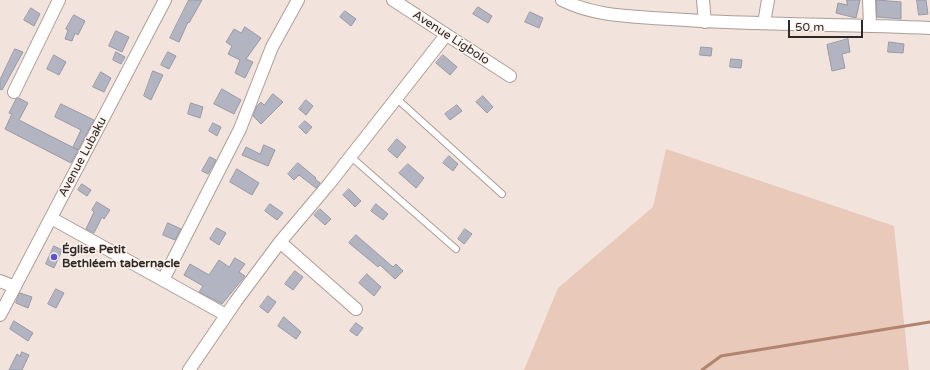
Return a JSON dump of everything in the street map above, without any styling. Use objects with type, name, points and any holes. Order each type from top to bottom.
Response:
[{"type":"street","points":[[14,92],[59,0]]},
{"type":"street","name":"Avenue Lubaku","points":[[0,314],[165,0]]},
{"type":"street","points":[[163,280],[240,129],[272,47],[298,0]]},
{"type":"street","name":"Avenue Ligbolo","points":[[393,0],[510,76]]},
{"type":"street","points":[[562,0],[576,7],[601,14],[705,22],[870,25],[930,28]]},
{"type":"street","points":[[703,0],[705,22]]},
{"type":"street","points":[[764,23],[768,0]]},
{"type":"street","points":[[869,0],[870,25]]},
{"type":"street","points":[[190,370],[226,315],[280,242],[446,35]]},
{"type":"street","points":[[51,218],[226,315]]},
{"type":"street","points":[[280,242],[356,309]]},
{"type":"street","points":[[0,281],[15,287]]},
{"type":"lane","points":[[396,98],[502,194]]},
{"type":"lane","points":[[350,156],[456,249]]},
{"type":"shaded area","points":[[666,149],[894,226],[909,370],[524,370],[558,288],[653,207]]},
{"type":"building","points":[[189,0],[202,0],[189,23],[188,22],[179,42],[170,38]]},
{"type":"building","points":[[847,0],[860,0],[856,18],[836,13],[838,3],[847,5]]},
{"type":"building","points":[[877,0],[901,2],[901,19],[877,17]]},
{"type":"building","points":[[917,0],[926,0],[928,14],[919,15]]},
{"type":"building","points":[[478,7],[492,16],[488,23],[473,14]]},
{"type":"building","points":[[31,8],[40,14],[34,26],[24,20]]},
{"type":"building","points":[[345,11],[356,19],[351,26],[340,17]]},
{"type":"building","points":[[530,12],[543,18],[539,28],[525,22]]},
{"type":"building","points":[[74,15],[85,21],[78,35],[75,33],[72,41],[65,39],[68,30],[66,29]]},
{"type":"building","points":[[245,27],[261,38],[246,59],[253,62],[245,78],[235,73],[240,60],[228,54],[232,46],[226,42],[234,29],[241,33]]},
{"type":"building","points":[[116,31],[129,37],[122,52],[109,46]]},
{"type":"building","points":[[848,39],[850,52],[842,54],[845,68],[832,71],[827,45]]},
{"type":"building","points":[[889,42],[904,44],[903,53],[888,52]]},
{"type":"building","points":[[701,47],[712,48],[711,56],[700,55]]},
{"type":"building","points":[[15,49],[23,52],[2,90],[0,89],[0,80]]},
{"type":"building","points":[[116,52],[125,57],[121,64],[113,60]]},
{"type":"building","points":[[168,52],[176,56],[169,69],[161,65]]},
{"type":"building","points":[[54,55],[66,62],[59,75],[47,69]]},
{"type":"building","points":[[443,55],[457,67],[450,75],[436,63]]},
{"type":"building","points":[[731,59],[742,60],[741,68],[730,67]]},
{"type":"building","points":[[153,71],[163,75],[151,100],[144,96]]},
{"type":"building","points":[[101,72],[111,78],[104,92],[93,87]]},
{"type":"building","points":[[222,89],[241,100],[234,114],[214,104]]},
{"type":"building","points":[[273,94],[283,102],[261,124],[253,116],[257,106],[261,102],[264,105]]},
{"type":"building","points":[[483,96],[493,107],[487,113],[476,102]]},
{"type":"building","points":[[19,98],[28,103],[19,120],[78,150],[71,163],[5,129],[12,114],[9,113],[16,99]]},
{"type":"building","points":[[306,100],[313,106],[306,115],[299,109]]},
{"type":"building","points":[[191,103],[203,107],[200,118],[188,114]]},
{"type":"building","points":[[61,104],[94,120],[78,150],[73,147],[81,130],[55,117]]},
{"type":"building","points":[[457,105],[462,111],[450,120],[445,114]]},
{"type":"building","points":[[305,121],[312,127],[306,134],[299,127]]},
{"type":"building","points":[[213,123],[221,127],[217,136],[209,131]]},
{"type":"building","points":[[397,139],[406,147],[397,158],[388,150]]},
{"type":"building","points":[[264,145],[275,150],[268,166],[242,155],[246,147],[260,154]]},
{"type":"building","points":[[449,156],[458,164],[453,171],[443,163]]},
{"type":"building","points":[[210,157],[216,160],[208,174],[202,171]]},
{"type":"building","points":[[298,163],[320,183],[316,188],[299,175],[294,180],[288,174]]},
{"type":"building","points":[[408,164],[424,178],[416,188],[399,173]]},
{"type":"building","points":[[237,169],[259,183],[252,195],[230,182]]},
{"type":"building","points":[[82,184],[91,190],[87,196],[78,190]]},
{"type":"building","points":[[349,189],[361,201],[355,207],[343,195]]},
{"type":"building","points":[[97,202],[110,210],[104,219],[102,217],[94,233],[86,229],[94,212],[92,210]]},
{"type":"building","points":[[270,204],[283,213],[277,220],[265,211]]},
{"type":"building","points":[[376,204],[388,214],[383,220],[371,211]]},
{"type":"building","points":[[320,209],[331,219],[325,225],[314,215]]},
{"type":"building","points":[[168,223],[181,229],[175,240],[163,235]]},
{"type":"building","points":[[217,228],[226,233],[219,245],[210,239]]},
{"type":"building","points":[[465,229],[472,234],[464,244],[458,239]]},
{"type":"building","points":[[356,235],[393,267],[396,264],[403,271],[395,279],[380,265],[378,267],[349,243]]},
{"type":"building","name":"Église Petit Bethléem tabernacle","points":[[54,246],[62,250],[54,268],[46,264]]},
{"type":"building","points":[[235,258],[245,264],[239,272],[245,276],[222,304],[199,292],[203,286],[184,275],[190,264],[209,275],[219,260],[229,267]]},
{"type":"building","points":[[295,271],[303,277],[293,290],[285,284]]},
{"type":"building","points":[[367,274],[381,287],[374,296],[359,283]]},
{"type":"building","points":[[56,289],[64,293],[56,308],[48,304]]},
{"type":"building","points":[[20,293],[32,297],[28,308],[16,303]]},
{"type":"building","points":[[268,296],[276,302],[268,313],[260,307]]},
{"type":"building","points":[[284,317],[301,332],[296,339],[278,326]]},
{"type":"building","points":[[14,321],[33,333],[28,341],[10,329]]},
{"type":"building","points":[[356,323],[363,328],[357,336],[350,331]]},
{"type":"building","points":[[22,352],[29,355],[22,370],[9,370],[17,354],[20,356]]},
{"type":"waterway","points":[[702,370],[721,356],[930,322]]},
{"type":"place","name":"Église Petit Bethléem tabernacle","points":[[54,257]]}]
